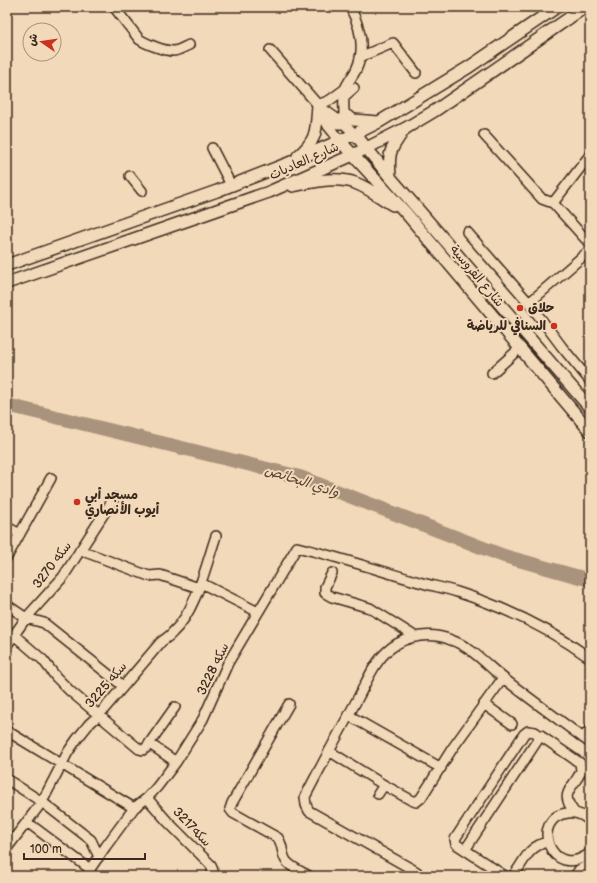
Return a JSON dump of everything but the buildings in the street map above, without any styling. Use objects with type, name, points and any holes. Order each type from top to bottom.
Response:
[{"type":"main road","name":"شارع العاديات","points":[[7,266],[291,162],[355,134],[379,122],[469,67],[557,7]]},
{"type":"main road","name":"شارع العاديات","points":[[7,283],[269,192],[353,155],[406,128],[442,106],[585,7]]},
{"type":"main road","points":[[291,162],[308,147],[315,134],[318,105]]},
{"type":"main road","points":[[345,119],[379,122]]},
{"type":"main road","points":[[390,177],[388,160],[392,148],[406,128]]},
{"type":"main road","name":"شارع الفروسية","points":[[355,134],[390,177],[590,408]]},
{"type":"main road","name":"شارع الفروسية","points":[[340,141],[406,213],[590,431]]},
{"type":"main road","points":[[269,192],[325,180],[343,180],[355,183],[367,189],[406,213]]},
{"type":"street","points":[[114,7],[139,39],[144,42],[159,48],[174,51],[189,45]]},
{"type":"street","points":[[345,119],[348,91],[357,68],[361,44],[360,31],[350,7]]},
{"type":"street","points":[[360,56],[393,43],[416,72]]},
{"type":"street","points":[[270,50],[318,105],[326,121],[340,141]]},
{"type":"street","points":[[318,105],[348,91]]},
{"type":"street","points":[[318,105],[345,119],[355,134]]},
{"type":"street","points":[[326,121],[336,124],[345,119]]},
{"type":"street","points":[[484,135],[542,199],[553,203],[590,244]]},
{"type":"street","points":[[212,148],[230,185]]},
{"type":"street","points":[[553,203],[590,155]]},
{"type":"street","points":[[130,176],[142,191]]},
{"type":"street","points":[[467,232],[529,303],[562,348],[590,381]]},
{"type":"street","points":[[529,303],[590,250]]},
{"type":"street","points":[[492,373],[520,348]]},
{"type":"street","points":[[7,557],[51,478]]},
{"type":"street","name":"سكه 3270","points":[[7,645],[26,618],[63,577],[114,498]]},
{"type":"street","points":[[7,527],[20,534]]},
{"type":"street","name":"سكه 3225","points":[[7,848],[42,802],[77,739],[89,724],[100,715],[161,642],[173,633],[181,623],[200,586],[216,536]]},
{"type":"street","name":"سكه 3228","points":[[91,872],[99,857],[134,808],[147,798],[176,762],[203,719],[228,663],[297,548],[329,555],[457,592],[494,606],[535,625],[559,638],[590,658]]},
{"type":"street","points":[[80,550],[149,576],[160,575],[200,586],[258,612]]},
{"type":"street","points":[[332,573],[325,587],[325,593],[332,597],[370,608],[416,637]]},
{"type":"street","points":[[7,605],[26,618],[44,623],[123,686]]},
{"type":"street","points":[[14,635],[43,660],[56,677],[70,691],[139,749],[143,750],[150,744],[175,707]]},
{"type":"street","points":[[417,872],[309,811],[306,805],[305,798],[348,715],[382,655],[398,643],[416,637],[428,635],[441,636],[463,646],[586,740],[590,729]]},
{"type":"street","points":[[329,751],[384,784],[397,798],[414,801],[420,800],[452,749],[503,678]]},
{"type":"street","points":[[289,704],[230,809],[233,813],[278,838],[282,844],[285,858],[288,863],[309,876]]},
{"type":"street","points":[[484,704],[512,724]]},
{"type":"street","points":[[348,715],[441,768]]},
{"type":"street","points":[[7,730],[134,808]]},
{"type":"street","points":[[506,876],[456,844],[455,838],[528,730],[533,730],[541,735],[576,760],[581,767],[580,775],[568,791],[567,796],[569,806],[574,813]]},
{"type":"street","points":[[465,850],[541,735]]},
{"type":"street","points":[[150,744],[176,762]]},
{"type":"street","points":[[7,780],[42,802],[91,840],[99,857]]},
{"type":"street","points":[[378,794],[384,784]]},
{"type":"street","name":"سكه3217","points":[[147,798],[167,821],[211,865],[213,871],[211,876]]},
{"type":"street","points":[[588,859],[569,862],[554,856],[547,842],[547,834],[553,820],[567,813],[581,815],[590,822]]},
{"type":"street","points":[[27,822],[91,872]]},
{"type":"street","points":[[513,876],[530,850],[541,843],[547,842]]},
{"type":"street","points":[[577,873],[588,859]]},
{"type":"waterway","name":"وادي البحائص","points":[[7,405],[300,477],[504,556],[590,580]]},
{"type":"place","name":"حلاق","points":[[520,308]]},
{"type":"place","name":"السنافي للرياضة","points":[[554,326]]},
{"type":"place","name":"مسجد أبي أيوب الأنصاري","points":[[77,502]]}]
